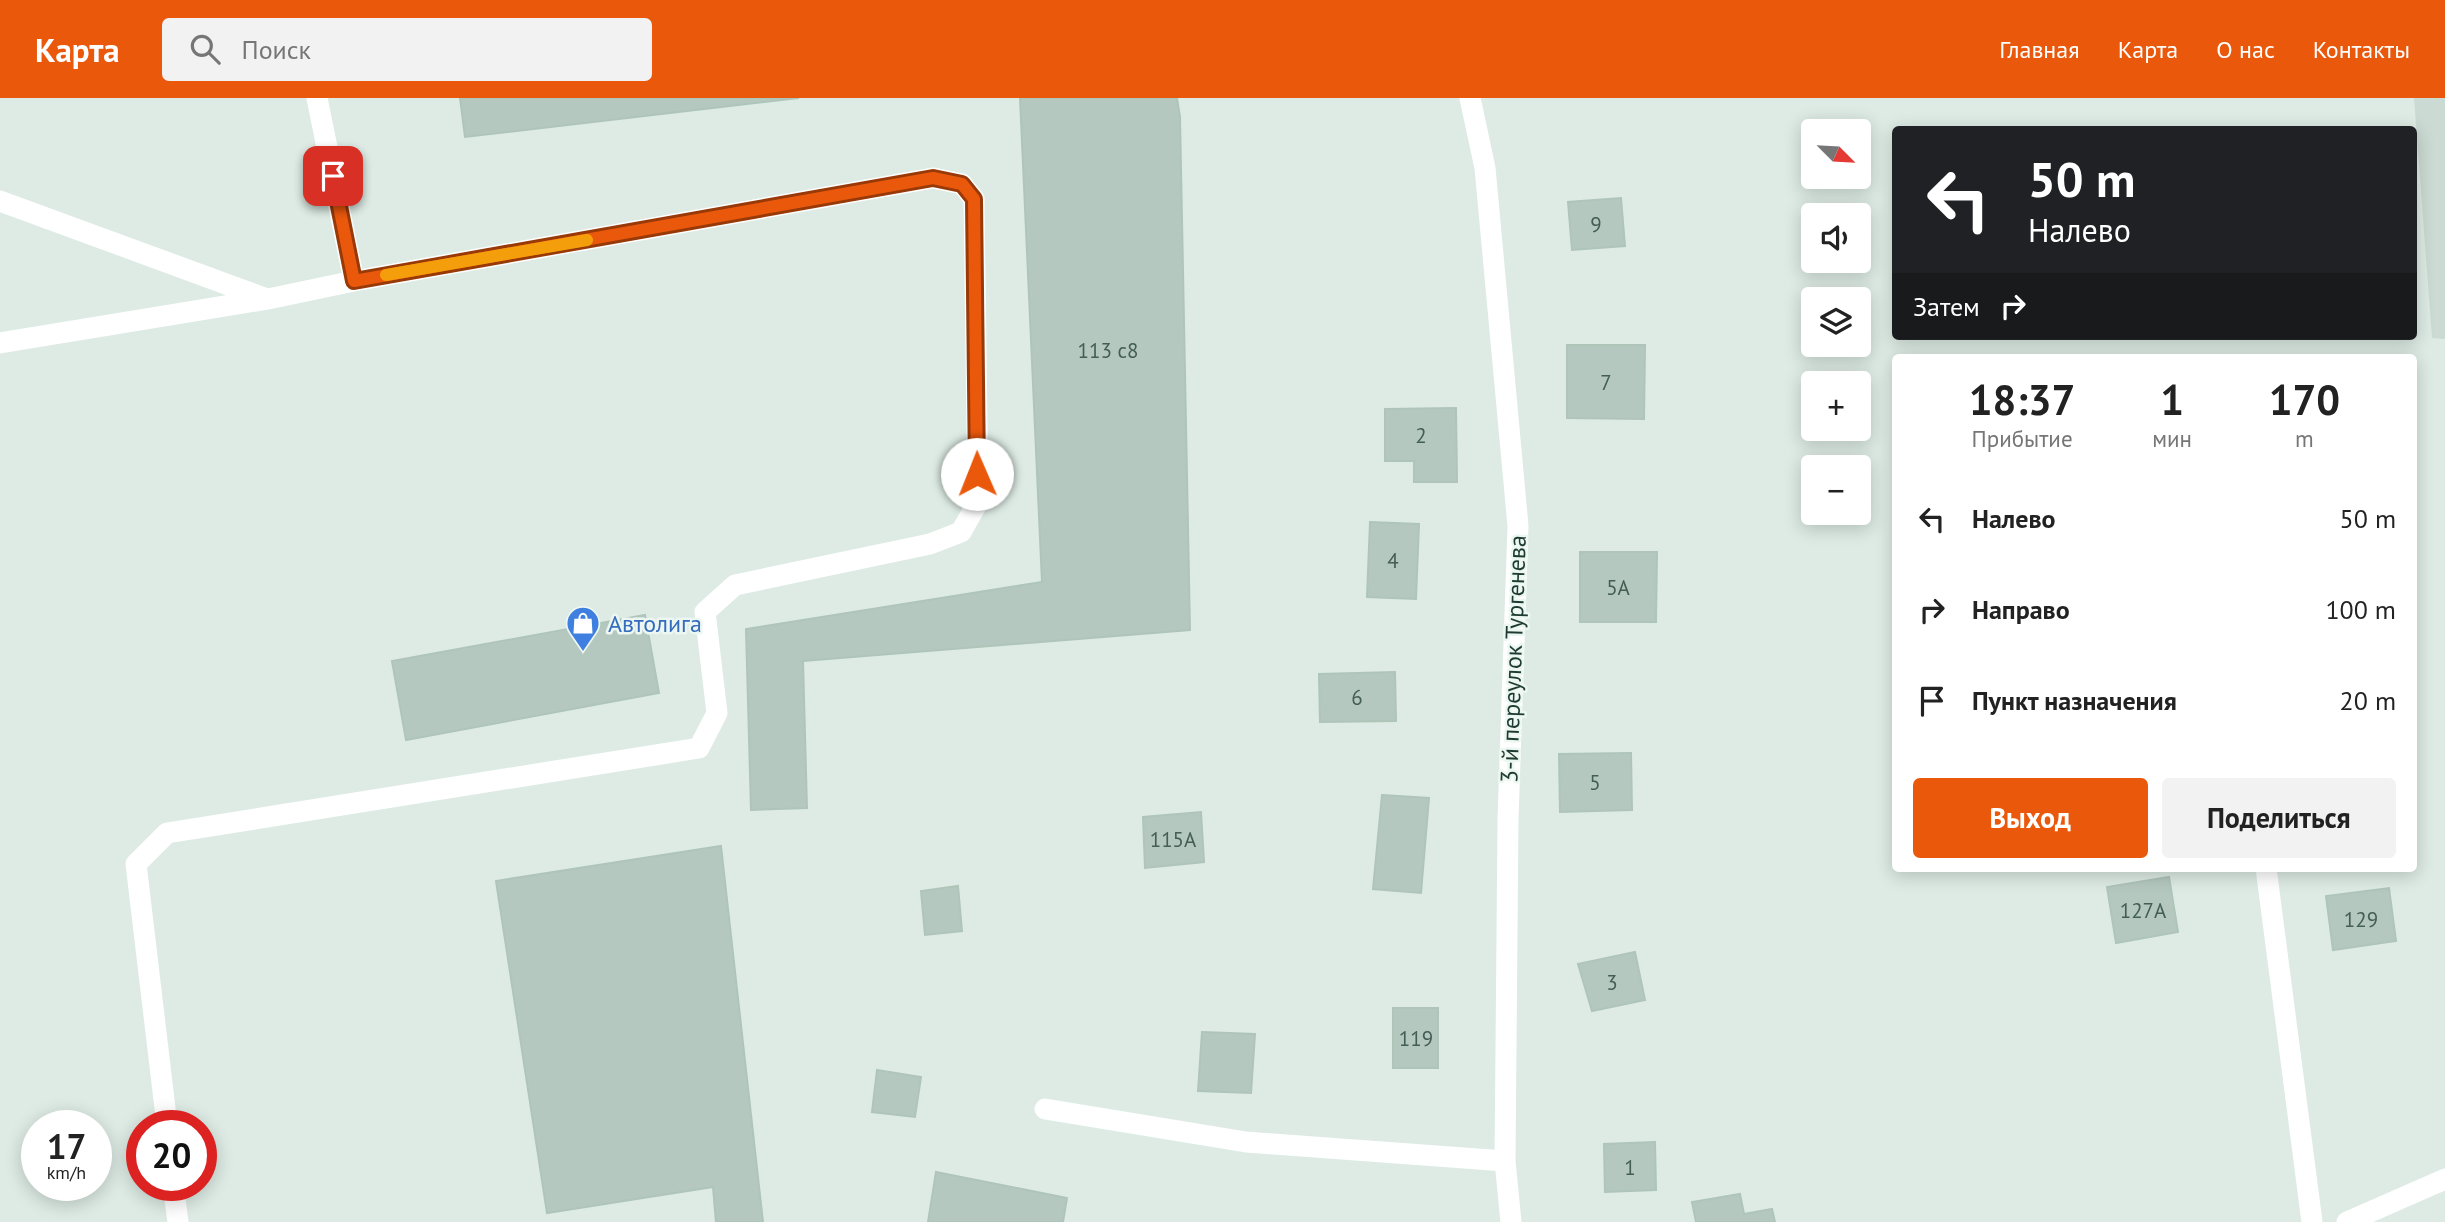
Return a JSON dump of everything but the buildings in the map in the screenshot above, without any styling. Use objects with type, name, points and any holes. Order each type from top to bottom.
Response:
[{"type":"street","points":[[317,98],[354,281]]},
{"type":"street","name":"3-й переулок Тургенева","points":[[1470,98],[1485,168],[1518,526],[1508,819],[1505,1161],[1511,1222]]},
{"type":"street","points":[[0,343],[268,299],[354,281],[933,178],[962,184],[974,199],[978,502],[961,532],[930,544],[735,585],[705,612],[716,713],[699,748],[167,833],[136,864],[165,1110]]},
{"type":"street","points":[[0,201],[268,299]]},
{"type":"street","points":[[2267,872],[2312,1222]]},
{"type":"street","points":[[1045,1108],[1246,1142],[1505,1161]]},
{"type":"street","points":[[2347,1222],[2445,1179]]},
{"type":"street","points":[[175,1201],[178,1222]]},
{"type":"shaded area","points":[[2414,98],[2445,98],[2445,339],[2432,338]]},
{"type":"slow traffic","points":[[386,275],[587,240]]},
{"type":"place","name":"Автолига","points":[[583,653]]},
{"type":"route","points":[[333,176],[354,281],[933,178],[962,184],[974,199],[977,474]]}]
